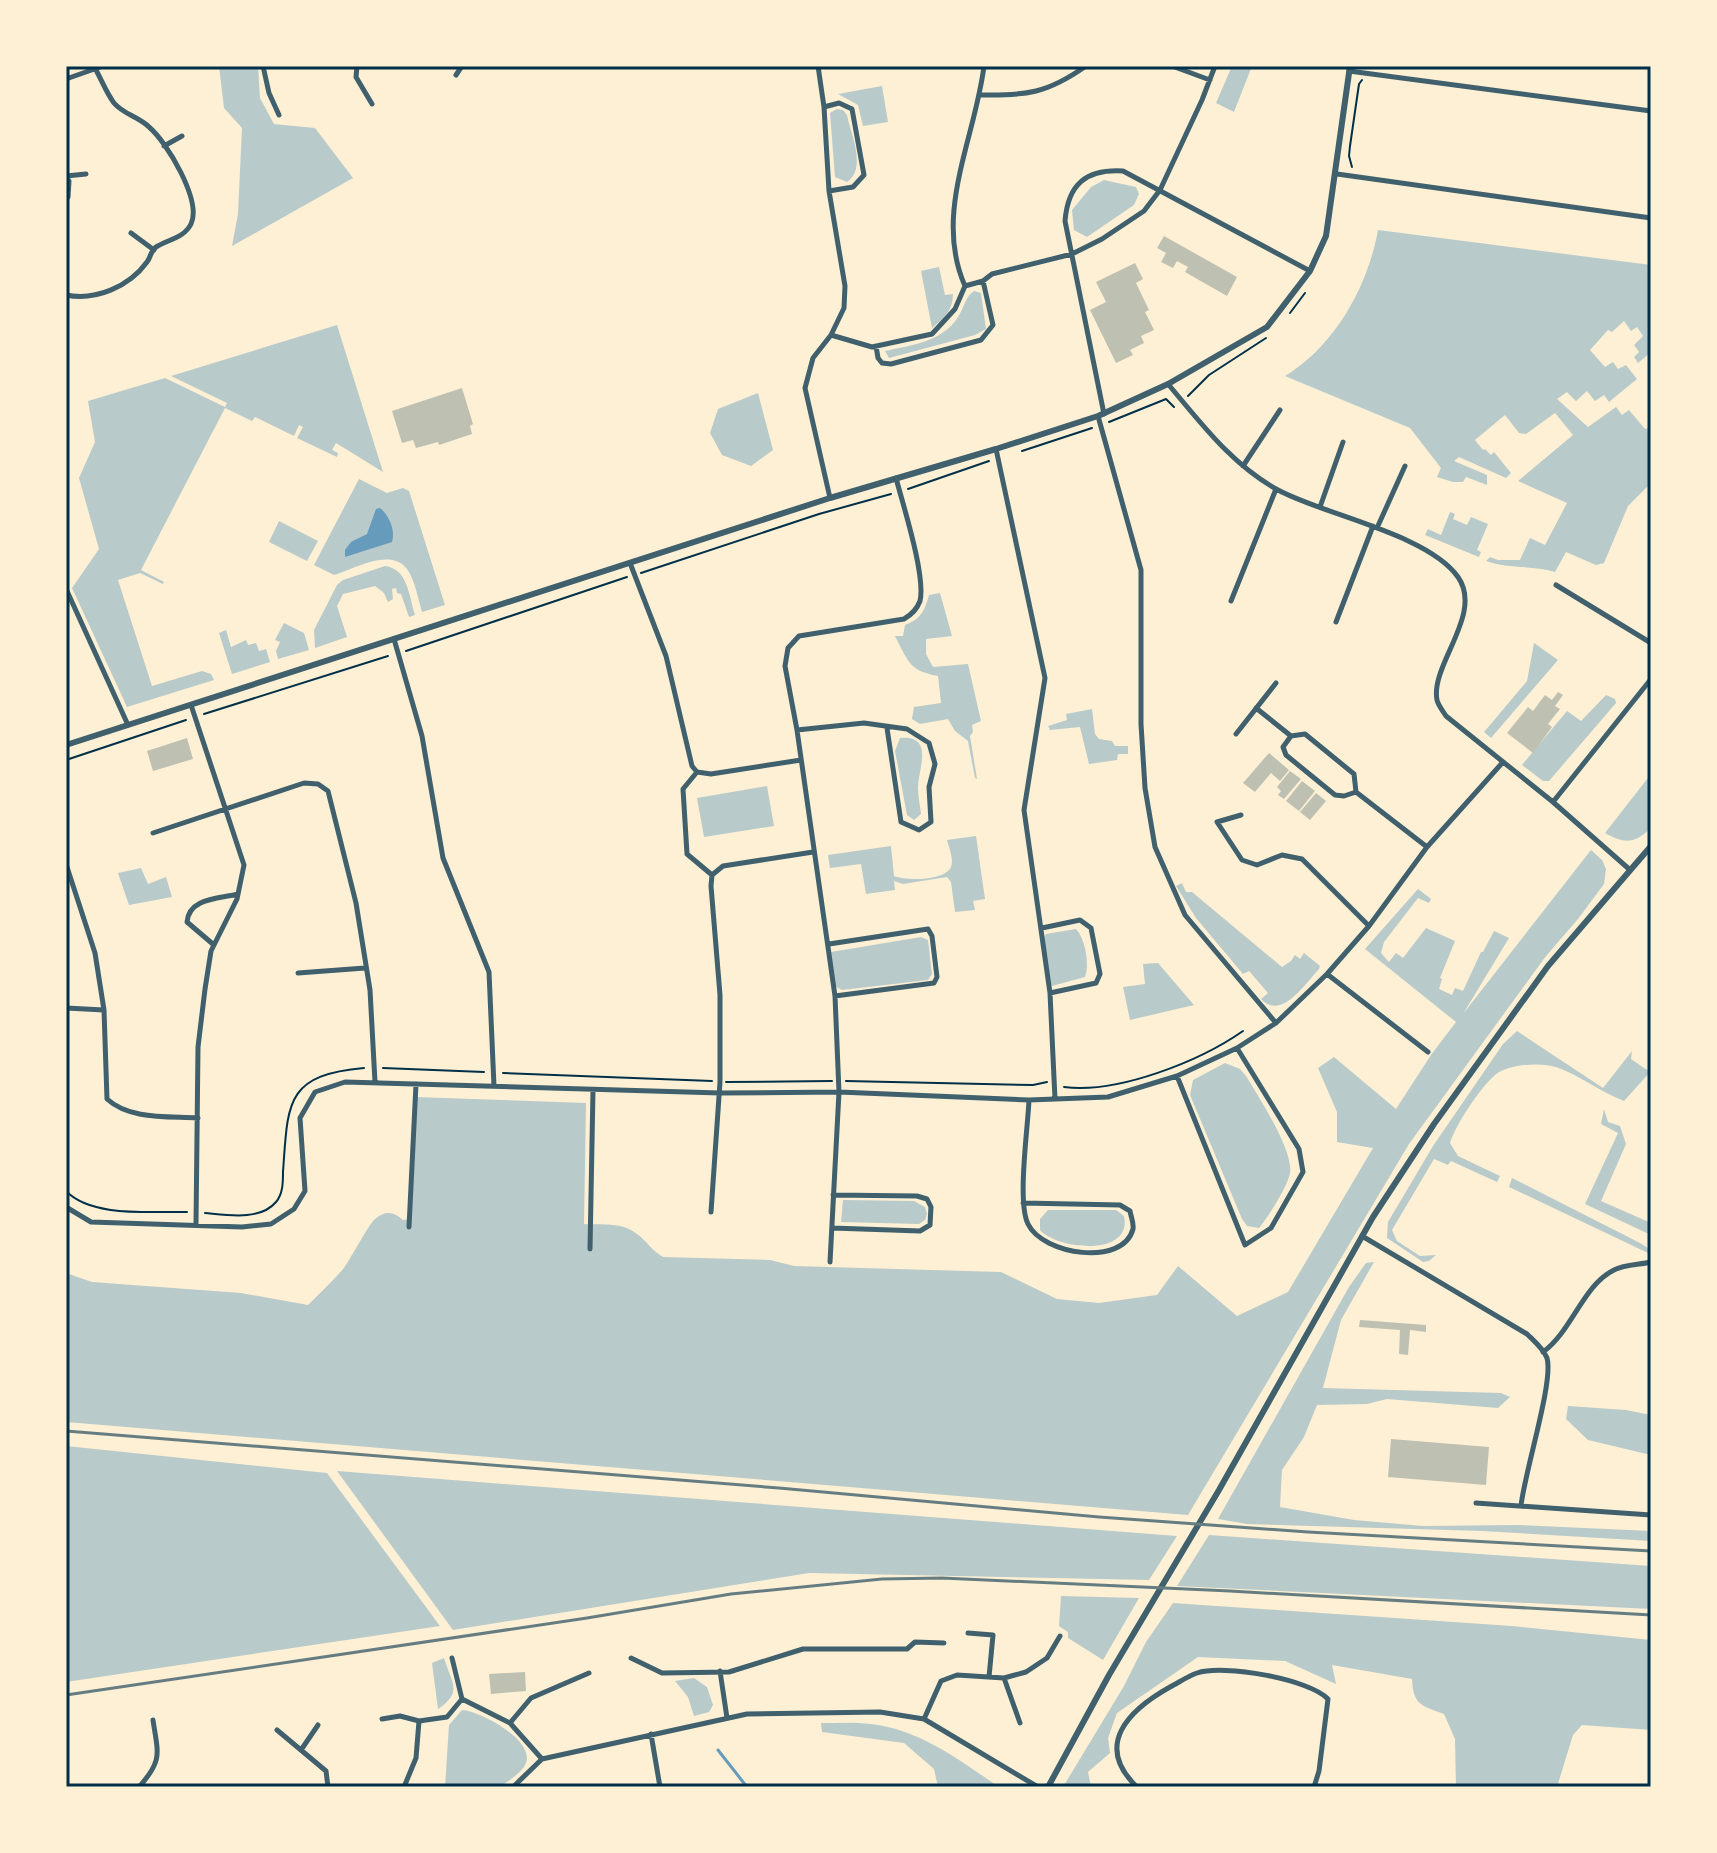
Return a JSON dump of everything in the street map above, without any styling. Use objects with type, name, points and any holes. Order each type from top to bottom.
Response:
[{"type":"street","points":[[66,79],[103,66]]},
{"type":"street","points":[[263,66],[269,93],[279,115]]},
{"type":"street","points":[[357,66],[356,77],[372,104]]},
{"type":"street","points":[[456,75],[462,66]]},
{"type":"street","points":[[818,66],[829,191],[845,286],[844,308],[831,335],[813,358],[805,388],[830,498]]},
{"type":"street","points":[[831,335],[876,346],[932,334],[955,309],[965,286],[953,247],[954,195],[980,95],[984,66]]},
{"type":"street","points":[[980,95],[1025,95],[1060,84],[1086,66]]},
{"type":"street","points":[[1172,66],[1210,80]]},
{"type":"street","points":[[965,286],[983,281],[992,274],[1072,254],[1102,239],[1144,211],[1160,190],[1215,66]]},
{"type":"street","points":[[66,745],[830,498],[1101,415],[1168,384],[1267,327],[1310,271],[1326,236],[1337,174],[1349,68],[1651,111]]},
{"type":"street","points":[[66,295],[94,296],[118,287],[144,265],[154,250],[182,234],[189,227],[194,214],[192,197],[164,146],[149,127],[116,105],[96,70]]},
{"type":"street","points":[[824,107],[839,103],[852,109],[864,164],[864,175],[853,187],[829,191]]},
{"type":"street","points":[[164,146],[182,136]]},
{"type":"street","points":[[1276,1023],[1185,915],[1155,847],[1145,788],[1142,730],[1141,570],[1101,426],[1065,221],[1066,204],[1073,188],[1088,177],[1104,170],[1123,171],[1310,271]]},
{"type":"street","points":[[68,197],[69,181],[66,176],[86,174]]},
{"type":"street","points":[[1337,174],[1651,218]]},
{"type":"street","points":[[131,233],[154,250]]},
{"type":"street","points":[[876,346],[882,363],[891,364],[981,340],[993,325],[983,281]]},
{"type":"street","points":[[1168,384],[1212,437],[1243,466],[1276,489],[1375,527],[1429,552],[1449,566],[1461,580],[1463,614],[1438,684],[1437,701],[1446,716],[1553,802],[1629,869]]},
{"type":"street","points":[[1243,466],[1280,410]]},
{"type":"street","points":[[1320,507],[1343,442]]},
{"type":"street","points":[[996,449],[1045,678],[1024,810],[1050,993],[1055,1099]]},
{"type":"street","points":[[1336,622],[1375,527],[1405,466]]},
{"type":"street","points":[[830,1262],[839,1092],[835,996],[785,666],[788,648],[799,636],[904,619],[912,614],[920,600],[920,577],[896,477]]},
{"type":"street","points":[[1231,601],[1276,489]]},
{"type":"street","points":[[630,563],[666,656],[692,766],[697,772],[711,774],[801,760]]},
{"type":"street","points":[[1556,585],[1651,643]]},
{"type":"street","points":[[67,591],[128,725]]},
{"type":"street","points":[[394,639],[422,736],[443,858],[489,972],[494,1086]]},
{"type":"street","points":[[1553,802],[1651,679]]},
{"type":"street","points":[[1236,734],[1276,683]]},
{"type":"street","points":[[191,705],[244,865],[238,894],[214,945],[205,989],[198,1047],[196,1224]]},
{"type":"street","points":[[1256,708],[1291,736]]},
{"type":"street","points":[[797,730],[864,723],[907,729],[929,743],[935,764],[929,787],[931,822],[919,830],[901,822],[887,728]]},
{"type":"street","points":[[1356,792],[1335,795],[1286,755],[1283,747],[1291,736],[1305,734],[1354,774],[1356,792],[1427,847]]},
{"type":"street","points":[[66,1207],[91,1222],[242,1227],[271,1224],[294,1209],[305,1191],[300,1118],[315,1092],[345,1082],[720,1093],[839,1092],[1029,1100],[1108,1097],[1177,1076],[1237,1048],[1276,1023],[1327,974],[1369,926],[1427,847],[1503,762]]},
{"type":"street","points":[[697,772],[683,789],[687,854],[712,875]]},
{"type":"street","points":[[153,833],[304,783],[318,784],[328,791],[356,903],[370,990],[375,1082]]},
{"type":"street","points":[[1241,815],[1217,822],[1242,860],[1257,865],[1282,855],[1302,859],[1369,926]]},
{"type":"street","points":[[1048,1787],[1109,1675],[1219,1490],[1362,1236],[1434,1124],[1500,1031],[1557,956],[1651,846]]},
{"type":"street","points":[[711,1212],[720,1093],[720,995],[712,875],[723,866],[813,852]]},
{"type":"street","points":[[66,864],[95,953],[104,1010],[107,1099],[119,1110],[131,1113],[198,1118]]},
{"type":"street","points":[[214,945],[187,922],[188,912],[195,904],[238,894]]},
{"type":"street","points":[[1042,928],[1080,920],[1091,928],[1100,974],[1096,983],[1050,993]]},
{"type":"street","points":[[829,944],[928,929],[932,936],[937,977],[934,983],[835,996]]},
{"type":"street","points":[[298,973],[365,968]]},
{"type":"street","points":[[1327,974],[1428,1052]]},
{"type":"street","points":[[66,1008],[104,1010]]},
{"type":"street","points":[[1177,1076],[1245,1245],[1271,1228],[1303,1172],[1299,1149],[1237,1048]]},
{"type":"street","points":[[409,1227],[416,1084]]},
{"type":"street","points":[[590,1249],[593,1090]]},
{"type":"street","points":[[1023,1203],[1120,1205],[1130,1211],[1134,1227],[1120,1245],[1094,1253],[1067,1251],[1045,1241],[1028,1225],[1023,1203],[1029,1100]]},
{"type":"street","points":[[832,1228],[920,1231],[930,1225],[931,1207],[927,1199],[917,1196],[833,1195]]},
{"type":"street","points":[[1362,1236],[1527,1334],[1547,1358],[1547,1381],[1521,1506]]},
{"type":"street","points":[[1543,1352],[1554,1344],[1597,1283],[1607,1274],[1623,1266],[1651,1262]]},
{"type":"street","points":[[1476,1503],[1651,1515]]},
{"type":"street","points":[[968,1633],[993,1635],[989,1677]]},
{"type":"street","points":[[924,1719],[941,1681],[957,1675],[1004,1678],[1026,1672],[1047,1658],[1060,1636]]},
{"type":"street","points":[[631,1658],[662,1673],[729,1672],[803,1649],[907,1649],[915,1642],[944,1643]]},
{"type":"street","points":[[452,1658],[462,1699],[510,1723],[542,1759]]},
{"type":"street","points":[[1137,1787],[1121,1766],[1117,1755],[1118,1736],[1128,1718],[1150,1698],[1197,1673],[1212,1670],[1281,1679],[1315,1689],[1328,1699],[1319,1771],[1314,1787]]},
{"type":"street","points":[[720,1671],[727,1718]]},
{"type":"street","points":[[510,1723],[531,1698],[589,1673]]},
{"type":"street","points":[[1004,1678],[1020,1723]]},
{"type":"street","points":[[382,1719],[400,1716],[419,1721],[447,1717],[462,1699]]},
{"type":"street","points":[[513,1787],[542,1759],[727,1718],[747,1714],[880,1712],[924,1719],[1038,1787]]},
{"type":"street","points":[[139,1787],[156,1768],[153,1720]]},
{"type":"street","points":[[406,1786],[416,1758],[419,1721]]},
{"type":"street","points":[[301,1750],[318,1725]]},
{"type":"street","points":[[277,1730],[326,1771],[328,1787]]},
{"type":"street","points":[[651,1734],[660,1787]]},
{"type":"path","points":[[1351,176],[1349,156],[1359,84],[1368,73]]},
{"type":"path","points":[[1283,321],[1307,290]]},
{"type":"path","points":[[66,760],[819,514],[900,492],[1101,426],[1166,399],[1173,408],[1209,375],[1266,338]]},
{"type":"path","points":[[66,1191],[72,1198],[108,1209],[247,1215],[263,1211],[277,1202],[282,1189],[291,1104],[308,1082],[335,1071],[376,1067],[720,1082],[838,1080],[1033,1085],[1042,1081],[1066,1088],[1124,1081],[1175,1067],[1226,1043],[1243,1031]]},
{"type":"shaded area","points":[[219,66],[258,66],[260,98],[274,124],[315,128],[353,178],[232,246],[238,214],[242,128],[224,108]]},
{"type":"shaded area","points":[[1232,66],[1252,66],[1234,112],[1216,103]]},
{"type":"shaded area","points":[[882,86],[888,122],[863,126],[858,105],[838,94]]},
{"type":"shaded area","points":[[837,109],[847,115],[856,151],[856,168],[847,182],[835,177],[830,113]]},
{"type":"shaded area","points":[[1104,180],[1136,187],[1139,194],[1134,205],[1087,237],[1074,230],[1072,210],[1091,187]]},
{"type":"shaded area","points":[[1378,230],[1651,265],[1650,353],[1638,363],[1634,357],[1639,352],[1634,345],[1643,336],[1637,327],[1631,331],[1624,321],[1612,332],[1608,330],[1590,350],[1605,367],[1613,362],[1618,369],[1626,365],[1637,379],[1609,402],[1604,395],[1595,401],[1587,391],[1576,401],[1567,392],[1557,399],[1588,427],[1616,407],[1622,415],[1629,410],[1645,429],[1651,427],[1651,489],[1648,486],[1628,506],[1604,563],[1596,565],[1566,552],[1555,572],[1486,561],[1490,557],[1520,560],[1530,538],[1545,545],[1567,503],[1518,481],[1573,435],[1555,413],[1526,434],[1519,433],[1505,415],[1475,440],[1483,450],[1491,455],[1494,452],[1511,473],[1506,478],[1459,457],[1454,461],[1487,475],[1487,485],[1466,477],[1463,482],[1453,482],[1437,477],[1441,468],[1410,428],[1285,376],[1319,348],[1346,313],[1366,272]]},
{"type":"shaded area","points":[[939,267],[945,295],[953,294],[953,300],[947,313],[932,328],[921,271]]},
{"type":"shaded area","points":[[974,291],[981,293],[986,329],[975,335],[889,358],[885,351],[926,341],[944,332],[958,317]]},
{"type":"shaded area","points":[[337,325],[383,472],[336,443],[332,450],[338,453],[337,457],[297,438],[303,427],[299,425],[294,436],[255,417],[252,421],[225,408],[141,570],[163,584],[140,573],[118,580],[152,686],[202,671],[211,674],[214,680],[127,707],[72,588],[99,549],[79,478],[95,442],[88,401],[165,378],[225,407],[227,403],[171,376]]},
{"type":"shaded area","points":[[758,393],[773,450],[751,466],[722,455],[710,433],[718,409]]},
{"type":"shaded area","points":[[359,479],[387,493],[403,488],[409,491],[445,605],[422,612],[410,573],[392,560],[372,562],[334,575],[314,565]]},
{"type":"shaded area","points":[[1450,512],[1455,514],[1453,519],[1467,525],[1471,517],[1488,524],[1477,550],[1481,552],[1479,557],[1425,535],[1428,529],[1441,535]]},
{"type":"shaded area","points":[[279,521],[318,541],[307,561],[269,542]]},
{"type":"shaded area","points":[[385,566],[399,572],[403,578],[415,615],[409,617],[396,588],[392,589],[393,599],[388,602],[384,593],[375,586],[343,594],[337,606],[347,637],[315,648],[314,630],[337,585],[343,580]]},
{"type":"shaded area","points":[[940,593],[952,636],[926,639],[926,654],[933,667],[968,664],[981,721],[972,725],[970,736],[977,779],[968,741],[955,731],[948,719],[920,724],[912,719],[914,707],[941,703],[938,676],[910,664],[895,636],[903,636],[905,625],[922,613],[929,595]]},
{"type":"shaded area","points":[[284,623],[304,633],[309,650],[278,659],[276,651],[280,642],[275,640]]},
{"type":"shaded area","points":[[226,630],[231,647],[246,640],[248,645],[256,643],[259,651],[266,649],[270,662],[232,674],[219,633]]},
{"type":"shaded area","points":[[1534,643],[1558,660],[1491,738],[1484,732],[1527,681]]},
{"type":"shaded area","points":[[1606,695],[1615,699],[1616,703],[1549,781],[1543,781],[1522,765],[1567,711],[1581,721]]},
{"type":"shaded area","points":[[1092,709],[1095,734],[1099,739],[1112,741],[1115,746],[1128,746],[1128,754],[1118,754],[1117,760],[1089,764],[1080,727],[1050,730],[1048,726],[1067,720],[1066,714]]},
{"type":"shaded area","points":[[900,738],[918,742],[921,747],[918,788],[921,814],[914,820],[907,815],[895,751]]},
{"type":"shaded area","points":[[1651,774],[1651,828],[1629,841],[1605,833]]},
{"type":"shaded area","points":[[767,786],[774,826],[704,837],[697,798]]},
{"type":"shaded area","points":[[976,836],[985,899],[973,901],[975,910],[955,912],[951,882],[947,877],[903,884],[894,881],[895,890],[866,894],[861,864],[830,868],[828,855],[891,846],[894,876],[907,879],[933,877],[947,872],[951,867],[952,857],[947,840]]},
{"type":"shaded area","points":[[1591,850],[1602,860],[1606,869],[1604,884],[1546,956],[1409,1144],[1188,1515],[66,1422],[66,1273],[92,1282],[241,1293],[308,1305],[344,1268],[375,1219],[390,1213],[403,1220],[410,1219],[415,1097],[586,1103],[584,1224],[612,1225],[631,1230],[663,1257],[770,1260],[794,1266],[1001,1272],[1057,1299],[1099,1303],[1157,1295],[1178,1266],[1237,1316],[1288,1292],[1373,1148],[1337,1142],[1337,1112],[1318,1068],[1334,1057],[1396,1109],[1456,1022],[1365,949],[1418,889],[1431,899],[1429,903],[1418,898],[1384,942],[1381,953],[1389,962],[1396,953],[1403,958],[1426,928],[1455,941],[1440,978],[1439,989],[1452,995],[1455,988],[1463,991],[1494,931],[1509,938],[1463,1014]]},
{"type":"shaded area","points":[[141,868],[148,884],[166,877],[172,897],[129,905],[118,873]]},
{"type":"shaded area","points":[[1182,883],[1186,892],[1192,892],[1282,967],[1295,955],[1300,959],[1304,953],[1320,966],[1319,969],[1292,998],[1277,1006],[1269,1005],[1261,999],[1268,993],[1249,971],[1243,974],[1196,918],[1176,886]]},
{"type":"shaded area","points":[[1076,929],[1086,952],[1085,977],[1052,986],[1044,938],[1046,934]]},
{"type":"shaded area","points":[[921,937],[928,940],[932,974],[928,980],[842,990],[833,985],[831,952]]},
{"type":"shaded area","points":[[1158,963],[1194,1005],[1130,1020],[1123,987],[1145,984],[1143,964]]},
{"type":"shaded area","points":[[1517,1031],[1603,1088],[1632,1051],[1631,1059],[1647,1070],[1651,1066],[1651,1071],[1624,1101],[1549,1065],[1516,1066],[1495,1075],[1469,1107],[1450,1143],[1458,1156],[1500,1176],[1497,1182],[1451,1161],[1448,1165],[1434,1159],[1392,1230],[1397,1241],[1420,1256],[1436,1255],[1423,1262],[1387,1238],[1388,1222],[1433,1146],[1503,1044]]},
{"type":"shaded area","points":[[1225,1063],[1240,1069],[1246,1076],[1274,1124],[1290,1163],[1285,1186],[1259,1228],[1247,1226],[1242,1219],[1190,1095],[1193,1080]]},
{"type":"shaded area","points":[[1604,1109],[1608,1122],[1620,1126],[1626,1144],[1601,1201],[1651,1223],[1651,1235],[1585,1204],[1618,1133],[1601,1124]]},
{"type":"shaded area","points":[[1512,1178],[1640,1243],[1648,1248],[1648,1253],[1509,1187]]},
{"type":"shaded area","points":[[843,1200],[914,1201],[925,1207],[927,1214],[919,1224],[841,1222]]},
{"type":"shaded area","points":[[1048,1210],[1116,1210],[1124,1216],[1124,1229],[1117,1238],[1106,1244],[1092,1246],[1062,1242],[1040,1230],[1040,1219]]},
{"type":"shaded area","points":[[1374,1262],[1341,1320],[1323,1388],[1501,1393],[1510,1397],[1498,1408],[1387,1399],[1367,1404],[1317,1405],[1304,1437],[1282,1470],[1280,1507],[1354,1520],[1423,1526],[1518,1525],[1651,1531],[1651,1541],[1482,1531],[1247,1524],[1218,1519],[1349,1287],[1366,1263]]},
{"type":"shaded area","points":[[1568,1406],[1651,1415],[1651,1455],[1588,1440],[1566,1419]]},
{"type":"shaded area","points":[[66,1446],[327,1473],[440,1626],[66,1682]]},
{"type":"shaded area","points":[[337,1471],[1177,1536],[1149,1580],[809,1573],[453,1630]]},
{"type":"shaded area","points":[[1209,1535],[1651,1566],[1651,1609],[1177,1586]]},
{"type":"shaded area","points":[[1061,1596],[1139,1598],[1103,1660],[1068,1638],[1068,1632],[1059,1626]]},
{"type":"shaded area","points":[[1173,1603],[1512,1626],[1651,1640],[1651,1730],[1582,1725],[1573,1735],[1557,1787],[1456,1787],[1455,1739],[1444,1714],[1424,1706],[1417,1699],[1412,1679],[1332,1665],[1336,1684],[1285,1661],[1198,1657],[1117,1713],[1108,1738],[1110,1753],[1088,1772],[1091,1787],[1063,1787],[1124,1686],[1146,1642]]},
{"type":"shaded area","points":[[444,1658],[453,1692],[451,1698],[438,1709],[432,1663]]},
{"type":"shaded area","points":[[694,1678],[707,1687],[713,1705],[709,1712],[694,1716],[688,1697],[675,1681]]},
{"type":"shaded area","points":[[462,1710],[482,1716],[506,1729],[523,1747],[527,1756],[525,1765],[500,1787],[445,1787],[449,1725]]},
{"type":"shaded area","points":[[821,1723],[871,1724],[923,1739],[999,1787],[938,1787],[934,1769],[904,1743],[822,1732]]},
{"type":"water","points":[[380,508],[391,524],[392,542],[345,557],[345,550],[351,542],[367,534],[376,509]]},
{"type":"building","points":[[1164,236],[1237,277],[1227,296],[1185,272],[1188,267],[1177,261],[1173,268],[1161,262],[1166,253],[1157,248]]},
{"type":"building","points":[[1135,263],[1143,279],[1136,283],[1149,310],[1145,312],[1154,330],[1141,336],[1144,343],[1130,350],[1133,355],[1116,363],[1090,310],[1106,302],[1096,282]]},
{"type":"building","points":[[462,388],[473,424],[470,426],[472,434],[439,445],[438,442],[416,448],[413,440],[402,443],[392,411]]},
{"type":"building","points":[[1558,692],[1563,695],[1555,706],[1560,709],[1548,724],[1552,727],[1533,753],[1507,733],[1528,707],[1533,711],[1545,695],[1552,700]]},
{"type":"building","points":[[187,738],[193,759],[153,771],[147,751]]},
{"type":"building","points":[[1269,753],[1289,770],[1280,781],[1271,773],[1255,792],[1243,783]]},
{"type":"building","points":[[1290,771],[1301,779],[1284,799],[1278,795],[1281,791],[1277,787]]},
{"type":"building","points":[[1302,781],[1315,791],[1299,811],[1286,801]]},
{"type":"building","points":[[1316,793],[1326,801],[1310,820],[1300,812]]},
{"type":"building","points":[[1360,1320],[1426,1325],[1426,1332],[1410,1330],[1408,1355],[1399,1354],[1400,1330],[1359,1327]]},
{"type":"building","points":[[1391,1439],[1489,1447],[1486,1485],[1388,1477]]},
{"type":"building","points":[[525,1672],[526,1691],[491,1694],[489,1674]]},
{"type":"waterway","points":[[718,1750],[747,1787]]},
{"type":"railway","points":[[66,1431],[1099,1517],[1651,1551]]},
{"type":"railway","points":[[66,1695],[731,1594],[882,1579],[942,1578],[1230,1591],[1651,1615]]}]
